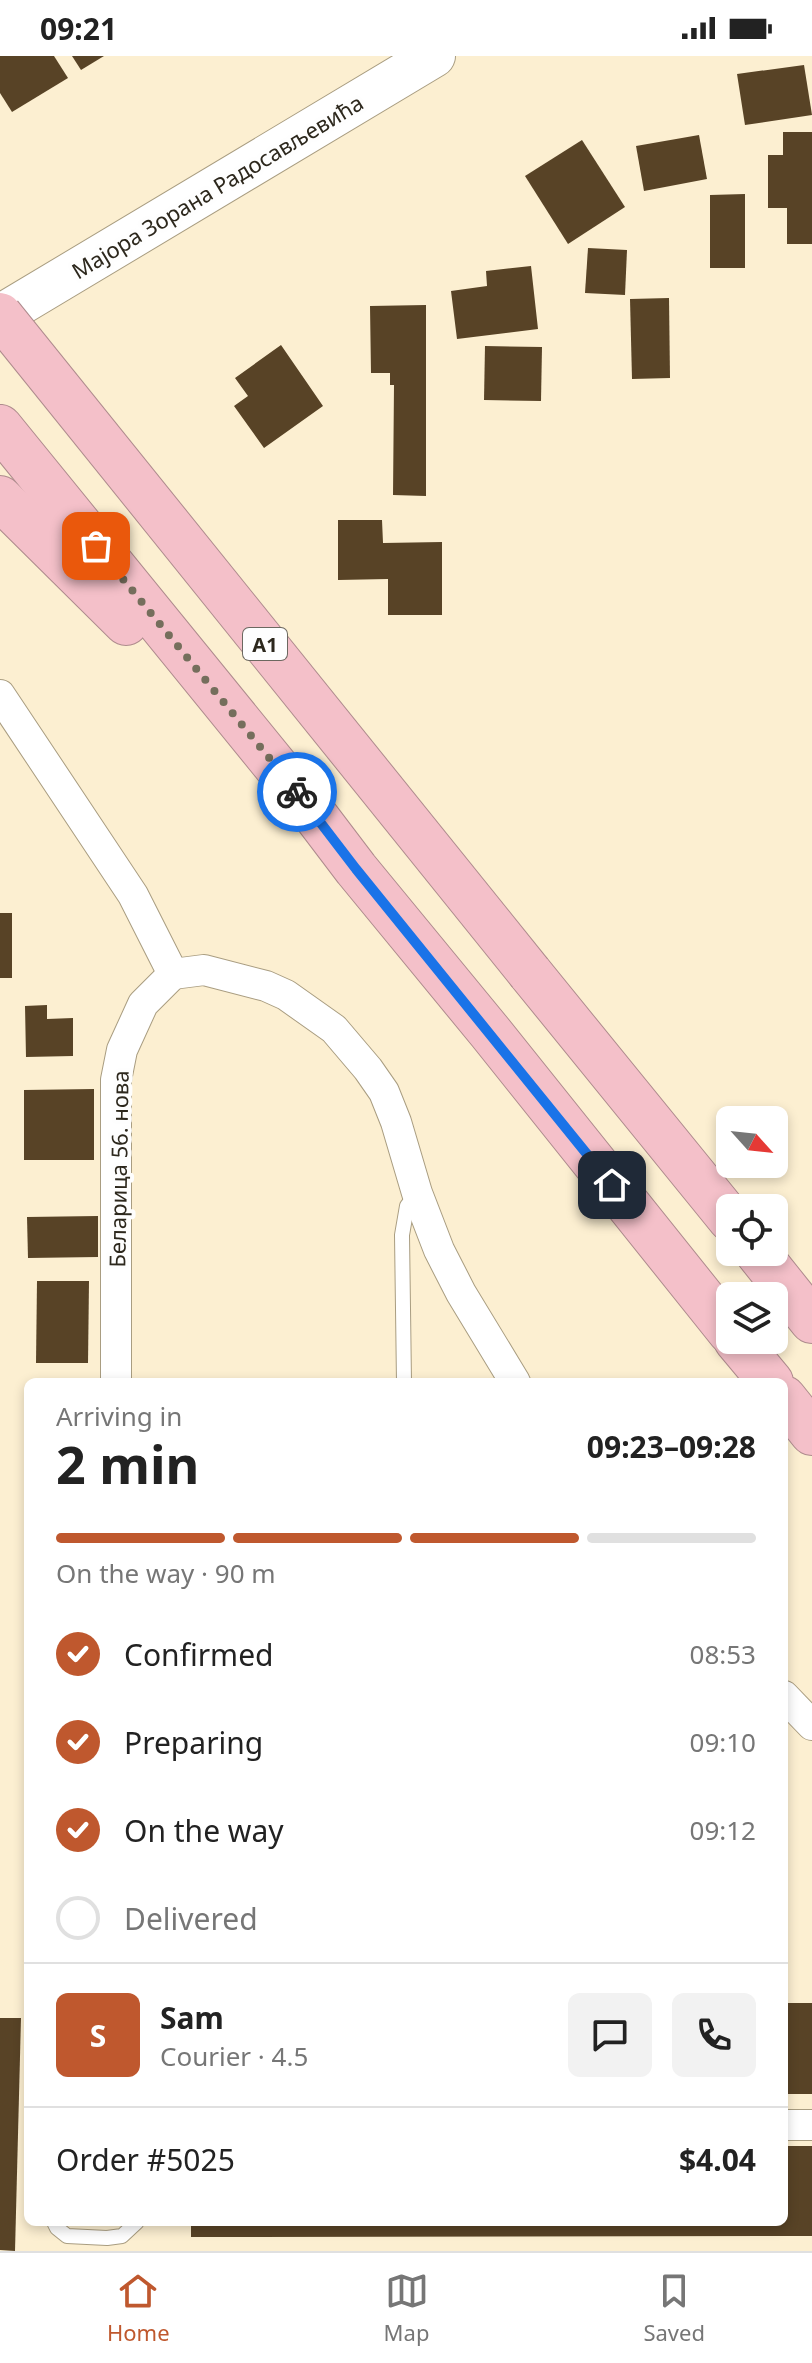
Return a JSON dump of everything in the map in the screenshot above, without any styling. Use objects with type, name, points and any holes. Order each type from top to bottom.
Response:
[{"type":"highway","name":"A1","points":[[0,316],[716,1202]]},
{"type":"highway","points":[[0,427],[716,1314]]},
{"type":"highway","points":[[0,498],[309,807]]},
{"type":"highway","points":[[768,1266],[812,1321]]},
{"type":"highway","points":[[748,1354],[768,1378]]},
{"type":"highway","points":[[788,1403],[812,1433]]},
{"type":"main road","name":"Мајора Зорана Радосављевића","points":[[0,316],[434,56]]},
{"type":"street","points":[[0,695],[133,895],[173,974],[204,970],[266,986],[286,995],[334,1029],[368,1069],[384,1092],[396,1122],[417,1193],[439,1250],[513,1378]]},
{"type":"street","name":"Беларица 56. нова","points":[[116,1378],[116,1080],[122,1050],[143,1004],[173,974]]},
{"type":"street","points":[[788,1700],[812,1725]]},
{"type":"street","points":[[788,2125],[812,2125]]},
{"type":"lane","points":[[404,1378],[402,1235],[407,1206],[417,1193]]},
{"type":"lane","points":[[56,2226],[67,2236],[107,2238],[122,2236],[133,2226]]},
{"type":"building","points":[[0,56],[54,56],[68,78],[12,112],[0,93]]},
{"type":"building","points":[[72,56],[104,56],[81,70]]},
{"type":"building","points":[[804,65],[812,115],[745,125],[737,74]]},
{"type":"building","points":[[783,132],[812,132],[812,244],[787,244],[787,208],[768,208],[768,155],[783,155]]},
{"type":"building","points":[[699,135],[707,179],[644,191],[636,146]]},
{"type":"building","points":[[582,140],[625,207],[568,244],[525,176]]},
{"type":"building","points":[[745,194],[745,268],[710,268],[710,195]]},
{"type":"building","points":[[588,248],[627,250],[625,295],[585,293]]},
{"type":"building","points":[[531,266],[538,329],[457,339],[451,291],[487,286],[486,271]]},
{"type":"building","points":[[669,298],[670,378],[632,379],[630,299]]},
{"type":"building","points":[[426,305],[426,496],[393,495],[394,385],[390,385],[390,373],[371,373],[370,306]]},
{"type":"building","points":[[281,345],[323,406],[264,448],[234,406],[248,396],[235,378]]},
{"type":"building","points":[[485,346],[542,347],[541,401],[484,400]]},
{"type":"building","points":[[338,520],[382,520],[383,543],[442,542],[442,615],[388,615],[388,579],[338,580]]},
{"type":"building","points":[[0,913],[12,913],[12,978],[0,978]]},
{"type":"building","points":[[47,1005],[47,1019],[73,1018],[73,1056],[26,1057],[25,1006]]},
{"type":"building","points":[[94,1089],[94,1160],[24,1160],[24,1090]]},
{"type":"building","points":[[98,1216],[98,1257],[28,1258],[27,1217]]},
{"type":"building","points":[[37,1281],[89,1281],[88,1363],[36,1363]]},
{"type":"building","points":[[788,2003],[812,2003],[812,2094],[788,2094]]},
{"type":"building","points":[[0,2018],[21,2018],[15,2251],[0,2250]]},
{"type":"building","points":[[788,2146],[812,2146],[812,2236],[191,2237],[191,2226],[788,2226]]},
{"type":"way so far","points":[[96,546],[297,792]]},
{"type":"route","points":[[297,792],[612,1185]]}]
